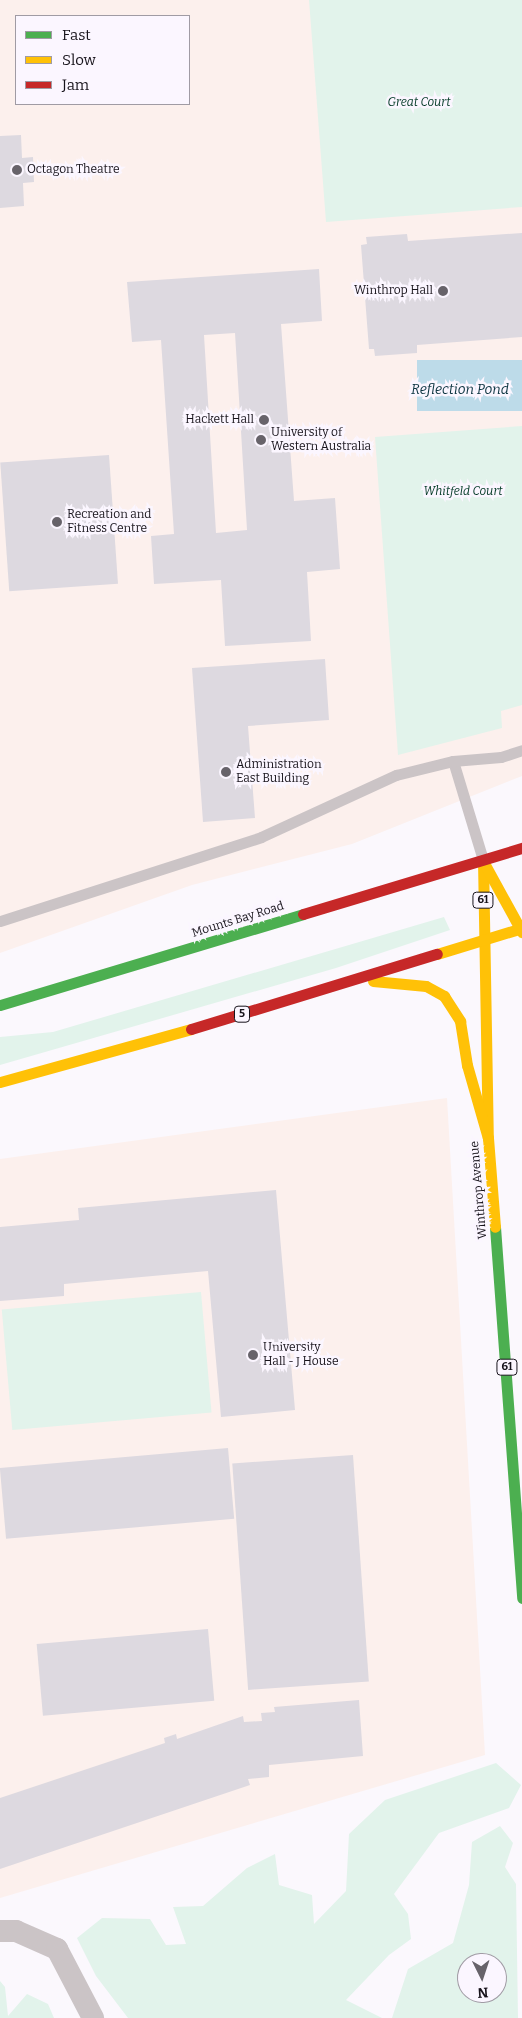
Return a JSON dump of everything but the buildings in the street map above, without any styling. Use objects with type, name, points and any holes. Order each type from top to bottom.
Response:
[{"type":"main road","name":"Mounts Bay Road","points":[[0,1005],[522,848]]},
{"type":"main road","name":"61","points":[[483,860],[521,929]]},
{"type":"main road","name":"Winthrop Avenue","points":[[483,860],[488,1138],[522,1598]]},
{"type":"main road","name":"5","points":[[0,1082],[103,1055],[355,981],[521,929]]},
{"type":"main road","name":"61","points":[[355,981],[395,981],[426,986],[444,996],[460,1021],[467,1065],[488,1138]]},
{"type":"street","points":[[0,1931],[16,1931],[57,1949],[93,2018]]},
{"type":"lane","points":[[0,921],[261,837],[396,775],[453,761],[501,757],[522,750]]},
{"type":"lane","points":[[453,761],[483,860]]},
{"type":"shaded area","name":"University of Western Australia","points":[[0,0],[522,0],[522,776],[352,844],[192,885],[0,953]]},
{"type":"shaded area","points":[[447,1098],[485,1755],[0,1898],[0,1159]]},
{"type":"green space","name":"Great Court","points":[[309,0],[522,0],[522,207],[326,222]]},
{"type":"green space","name":"Whitfeld Court","points":[[522,426],[522,705],[501,711],[502,728],[398,755],[375,437]]},
{"type":"green space","points":[[444,917],[450,930],[336,968],[0,1065],[0,1037],[53,1032]]},
{"type":"green space","points":[[201,1292],[212,1413],[12,1430],[2,1309]]},
{"type":"green space","points":[[496,1763],[521,1785],[509,1808],[439,1833],[394,1894],[408,1914],[411,1939],[389,1955],[346,2000],[382,2018],[128,2018],[96,1976],[77,1938],[102,1918],[150,1919],[166,1945],[186,1944],[173,1907],[203,1906],[247,1868],[275,1854],[279,1885],[312,1895],[314,1924],[346,1891],[349,1834],[385,1800]]},
{"type":"green space","points":[[500,1826],[513,1843],[505,1867],[516,1884],[518,2018],[392,2018],[408,1969],[453,1943],[469,1885],[472,1842]]},
{"type":"green space","points":[[0,1981],[5,1987],[8,2016],[27,1994],[48,2004],[54,2018],[0,2018]]},
{"type":"water","name":"Reflection Pond","points":[[417,360],[522,360],[522,411],[417,411]]},
{"type":"traffic: fast","points":[[0,1005],[303,914]]},
{"type":"traffic: fast","points":[[495,1227],[522,1598]]},
{"type":"traffic: slow","points":[[483,860],[488,1138],[495,1227]]},
{"type":"traffic: slow","points":[[484,863],[522,932]]},
{"type":"traffic: slow","points":[[437,954],[522,928]]},
{"type":"traffic: slow","points":[[373,981],[426,986],[444,996],[460,1021],[467,1065],[488,1138]]},
{"type":"traffic: slow","points":[[0,1082],[191,1029]]},
{"type":"traffic: jam","points":[[303,914],[522,848]]},
{"type":"traffic: jam","points":[[191,1029],[437,954]]},
{"type":"place","name":"Octagon Theatre","points":[[17,170]]},
{"type":"place","name":"Winthrop Hall","points":[[443,291]]},
{"type":"place","name":"Hackett Hall","points":[[264,420]]},
{"type":"place","name":"University of Western Australia","points":[[261,440]]},
{"type":"place","name":"Recreation and Fitness Centre","points":[[57,522]]},
{"type":"place","name":"Administration East Building","points":[[226,772]]},
{"type":"place","name":"University Hall - J House","points":[[253,1355]]}]
